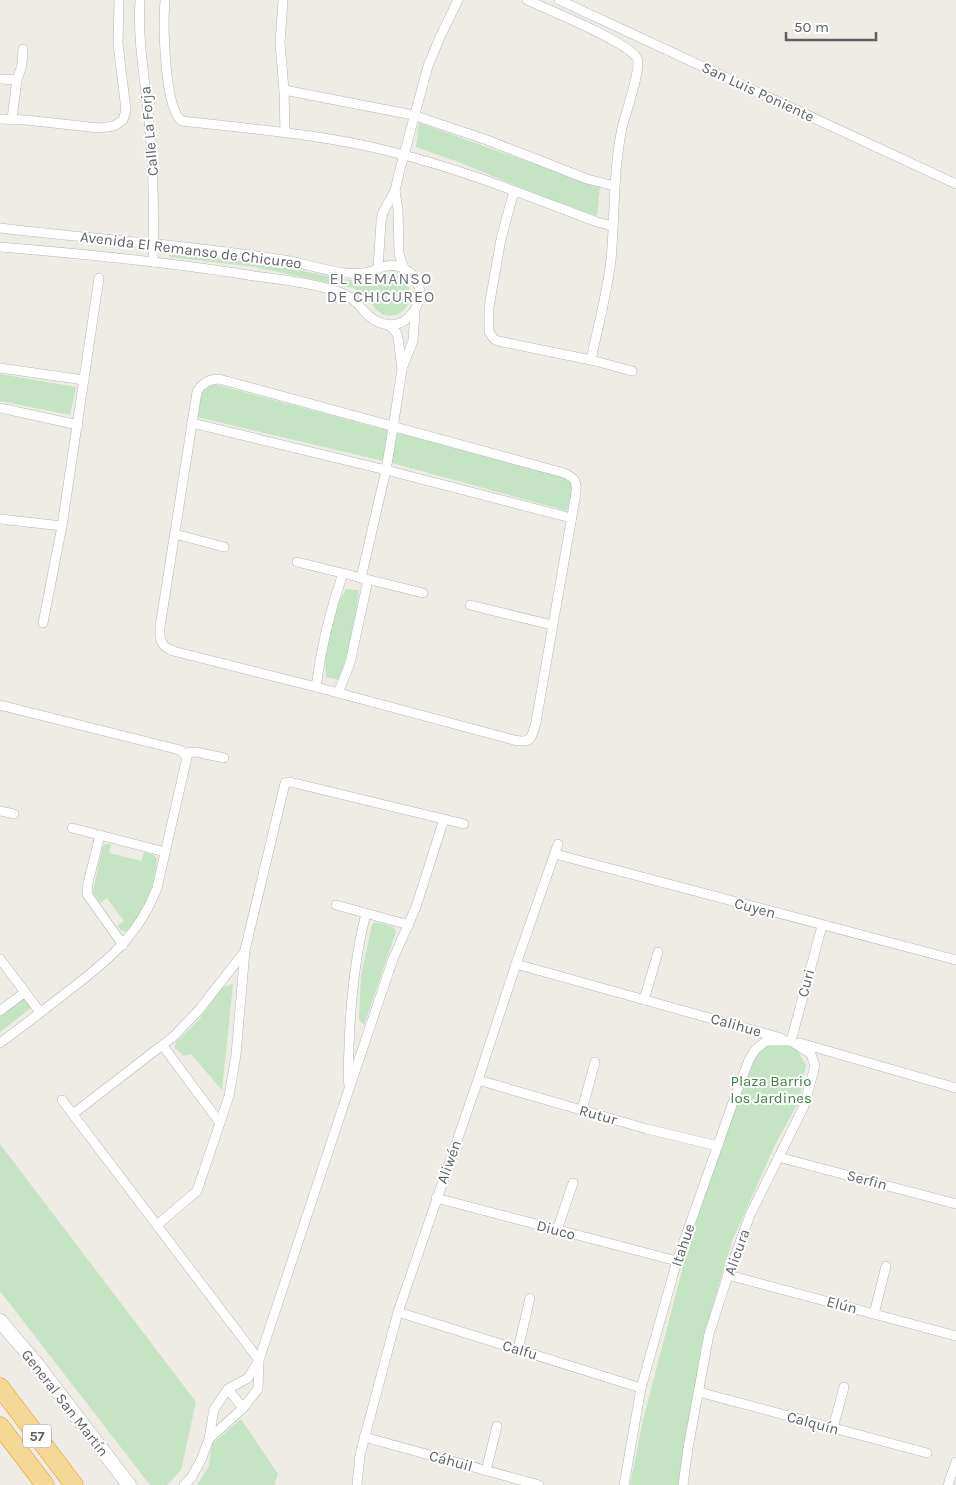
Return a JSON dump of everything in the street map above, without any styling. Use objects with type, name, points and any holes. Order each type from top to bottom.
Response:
[{"type":"highway","name":"57","points":[[0,1387],[74,1485]]},
{"type":"highway","name":"57","points":[[0,1426],[44,1485]]},
{"type":"street","points":[[0,119],[99,128],[114,126],[123,120],[126,110],[118,44],[119,0]]},
{"type":"street","name":"Calle La Forja","points":[[140,0],[139,35],[150,133],[153,190],[153,262]]},
{"type":"street","points":[[165,0],[165,55],[172,105],[177,118],[182,121],[342,142],[403,155],[514,191],[596,222],[613,226]]},
{"type":"street","points":[[283,0],[280,43],[285,134]]},
{"type":"street","points":[[378,268],[383,212],[395,191],[428,66],[458,0]]},
{"type":"street","points":[[527,0],[615,42],[630,51],[637,58],[639,65],[638,74],[628,103],[616,163],[616,186],[607,289],[591,360]]},
{"type":"street","name":"San Luis Poniente","points":[[560,0],[956,184]]},
{"type":"street","points":[[12,120],[23,49]]},
{"type":"street","points":[[0,79],[17,80]]},
{"type":"street","points":[[284,90],[414,115],[487,140],[579,176],[616,186]]},
{"type":"street","points":[[338,693],[350,663],[364,579],[386,470],[402,369],[413,341],[415,311],[419,302],[419,288],[412,275],[404,268],[399,254],[398,210],[395,191]]},
{"type":"street","points":[[514,191],[504,225],[495,271],[489,307],[489,332],[498,341],[591,360],[632,371]]},
{"type":"street","name":"Avenida El Remanso de Chicureo","points":[[0,228],[154,243],[268,258],[356,275],[366,274],[378,268],[392,265],[404,268]]},
{"type":"street","name":"Avenida El Remanso de Chicureo","points":[[0,247],[225,271],[334,290],[350,297],[374,320],[389,325]]},
{"type":"street","points":[[43,623],[62,526],[99,278]]},
{"type":"street","points":[[389,325],[404,322],[415,311]]},
{"type":"street","points":[[389,325],[398,337],[402,369]]},
{"type":"street","points":[[0,368],[84,380]]},
{"type":"street","points":[[214,379],[393,428],[571,476],[577,484],[536,722],[533,734],[529,740],[524,742],[173,651],[165,648],[160,642],[160,627],[192,423],[199,388],[205,382],[214,379]]},
{"type":"street","points":[[0,408],[37,414],[78,424]]},
{"type":"street","points":[[192,423],[386,470],[571,518]]},
{"type":"street","points":[[0,519],[62,526]]},
{"type":"street","points":[[175,534],[224,546]]},
{"type":"street","points":[[296,562],[423,593]]},
{"type":"street","points":[[316,687],[329,615],[342,573]]},
{"type":"street","points":[[470,605],[552,625]]},
{"type":"street","points":[[0,705],[180,750],[185,754],[187,760],[166,852],[153,898],[139,923],[123,945],[107,961],[0,1043]]},
{"type":"street","points":[[185,754],[196,752],[224,758]]},
{"type":"street","points":[[157,1225],[197,1191],[232,1083],[236,1061],[245,950],[286,782],[464,824]]},
{"type":"street","points":[[0,811],[14,814]]},
{"type":"street","points":[[184,1485],[196,1469],[209,1439],[214,1410],[228,1389],[248,1378],[259,1360],[393,959],[409,925],[444,819]]},
{"type":"street","points":[[72,828],[166,852]]},
{"type":"street","points":[[100,835],[87,887],[87,894],[123,945]]},
{"type":"street","name":"Aliwén","points":[[357,1485],[364,1438],[398,1312],[558,844]]},
{"type":"street","name":"Cuyen","points":[[555,854],[956,960]]},
{"type":"street","points":[[336,905],[409,925]]},
{"type":"street","points":[[348,1092],[353,990],[359,941],[366,913]]},
{"type":"street","name":"Curi","points":[[791,1041],[822,926]]},
{"type":"street","points":[[73,1114],[163,1046],[199,1010],[245,950]]},
{"type":"street","points":[[644,1000],[658,952]]},
{"type":"street","points":[[0,959],[40,1012]]},
{"type":"street","name":"Calihue","points":[[516,964],[956,1088]]},
{"type":"street","points":[[0,1011],[25,992]]},
{"type":"street","name":"Itahue","points":[[624,1485],[641,1388],[676,1261],[749,1060],[755,1050],[766,1042],[791,1041]]},
{"type":"street","name":"Alicura","points":[[683,1485],[709,1334],[750,1215],[804,1106],[815,1066],[811,1054],[791,1041]]},
{"type":"street","points":[[163,1046],[220,1123]]},
{"type":"street","points":[[582,1110],[596,1062]]},
{"type":"street","name":"Rutur","points":[[478,1080],[718,1146]]},
{"type":"street","points":[[62,1100],[259,1360],[258,1389],[243,1408],[209,1439]]},
{"type":"street","name":"Serfin","points":[[778,1157],[956,1204]]},
{"type":"street","points":[[557,1230],[573,1183]]},
{"type":"street","name":"Diuco","points":[[436,1198],[676,1261]]},
{"type":"street","points":[[874,1314],[886,1266]]},
{"type":"street","name":"Elún","points":[[728,1275],[956,1336]]},
{"type":"street","points":[[518,1349],[530,1298]]},
{"type":"street","name":"Calfu","points":[[398,1312],[641,1388]]},
{"type":"street","name":"General San Martín","points":[[0,1321],[40,1369],[129,1485]]},
{"type":"street","points":[[833,1428],[844,1387]]},
{"type":"street","points":[[228,1389],[243,1408]]},
{"type":"street","name":"Calquín","points":[[699,1392],[927,1453]]},
{"type":"street","points":[[486,1471],[498,1426]]},
{"type":"street","name":"Cáhuil","points":[[364,1438],[539,1485]]},
{"type":"street","points":[[948,1485],[956,1462]]},
{"type":"green space","points":[[419,123],[600,187],[597,216],[568,207],[461,163],[416,147]]},
{"type":"green space","points":[[171,253],[259,263],[361,282],[386,275],[394,275],[402,278],[408,284],[409,300],[401,312],[394,315],[385,315],[379,312],[363,294],[353,288],[255,267],[170,257]]},
{"type":"green space","points":[[0,374],[76,387],[70,415],[0,401]]},
{"type":"green space","points":[[214,384],[563,477],[572,482],[572,492],[567,511],[392,463],[197,417],[199,402],[205,389]]},
{"type":"green space","points":[[346,589],[359,590],[346,658],[339,680],[326,677],[325,657],[332,616]]},
{"type":"green space","points":[[105,844],[111,844],[109,853],[142,861],[144,852],[154,855],[157,859],[154,879],[148,898],[138,916],[126,931],[122,931],[117,926],[124,921],[107,898],[100,903],[93,892],[102,849]]},
{"type":"green space","points":[[375,922],[394,927],[396,932],[364,1025],[359,1020],[361,975],[372,925]]},
{"type":"green space","points":[[233,984],[222,1090],[191,1054],[184,1056],[175,1048],[176,1042],[197,1022],[223,987]]},
{"type":"green space","points":[[24,998],[31,1008],[0,1032],[0,1016]]},
{"type":"green space","name":"Plaza Barrio los Jardines","points":[[774,1042],[796,1048],[806,1065],[799,1101],[776,1143],[732,1241],[703,1339],[678,1485],[630,1485],[643,1420],[705,1182],[749,1060],[764,1046]]},
{"type":"green space","points":[[0,1144],[196,1402],[181,1470],[167,1485],[150,1485],[0,1291]]},
{"type":"green space","points":[[241,1419],[278,1474],[274,1485],[197,1485],[209,1466],[212,1444]]},
{"type":"district","name":"EL REMANSO DE CHICUREO","points":[[381,287]]}]
